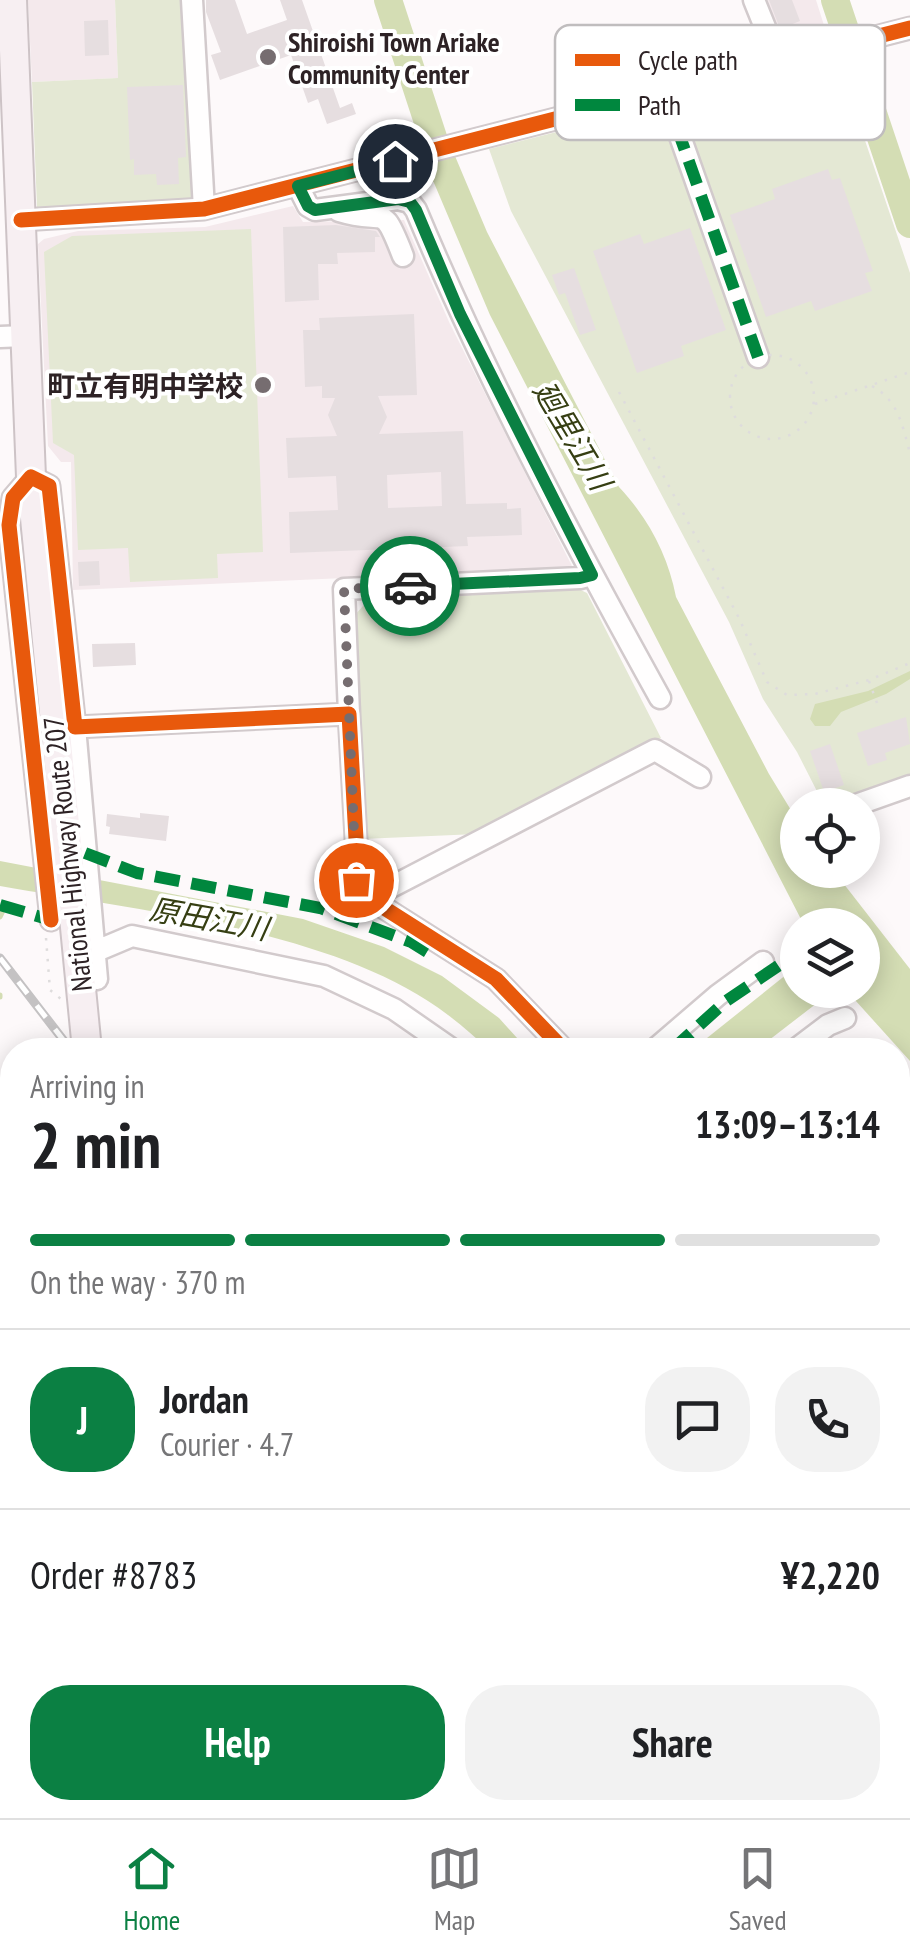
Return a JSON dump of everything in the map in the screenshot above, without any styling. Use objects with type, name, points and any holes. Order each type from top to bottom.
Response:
[{"type":"highway","name":"National Highway Route 207","points":[[12,0],[8,131],[21,220],[12,337],[31,478],[85,1038]]},
{"type":"street","points":[[192,0],[204,209]]},
{"type":"street","points":[[754,0],[764,25]]},
{"type":"street","points":[[885,35],[910,28]]},
{"type":"street","points":[[21,220],[204,209],[555,119]]},
{"type":"street","points":[[681,140],[758,357]]},
{"type":"street","points":[[298,186],[308,206],[315,210],[398,199],[410,202],[416,210],[460,314],[592,575],[660,698]]},
{"type":"street","points":[[333,208],[355,216],[381,216],[390,222],[403,256]]},
{"type":"street","points":[[49,928],[8,525],[13,498],[31,478],[49,486],[97,978]]},
{"type":"street","points":[[553,1038],[496,979],[359,892],[344,589],[592,575]]},
{"type":"street","points":[[75,727],[349,714]]},
{"type":"street","points":[[370,898],[655,750],[700,777]]},
{"type":"street","points":[[880,797],[910,786]]},
{"type":"street","points":[[94,952],[132,936],[324,976],[394,1008],[436,1038]]},
{"type":"street","points":[[668,1038],[763,962]]},
{"type":"street","points":[[811,1038],[845,1018]]},
{"type":"path","points":[[780,355],[800,364],[812,383],[814,404],[804,424],[786,437],[764,439],[744,429],[732,411],[730,389],[740,370],[758,357],[780,355]]},
{"type":"path","points":[[814,404],[910,372]]},
{"type":"path","points":[[871,385],[886,394],[897,408],[910,453]]},
{"type":"path","points":[[619,392],[739,618],[767,682],[787,695],[816,694],[869,680],[910,663]]},
{"type":"path","points":[[869,680],[877,703]]},
{"type":"path","points":[[49,928],[50,990],[67,1003]]},
{"type":"shaded area","points":[[28,0],[115,0],[118,78],[32,82]]},
{"type":"shaded area","points":[[115,0],[185,0],[193,200],[37,207],[32,82],[118,78]]},
{"type":"shaded area","points":[[762,0],[816,0],[824,25],[772,25]]},
{"type":"shaded area","points":[[555,132],[555,140],[865,140],[910,273],[910,777],[876,788],[815,788],[763,699],[729,622],[511,211],[489,149]]},
{"type":"shaded area","name":"町立有明中学校","points":[[293,206],[303,222],[404,220],[450,324],[573,568],[73,590],[71,462],[61,462],[48,446],[38,244],[78,231],[205,227]]},
{"type":"shaded area","points":[[251,229],[263,552],[217,554],[218,578],[130,582],[128,548],[78,550],[74,455],[53,443],[44,252],[72,236]]},
{"type":"shaded area","points":[[572,586],[587,593],[661,738],[477,834],[362,839],[353,617],[373,595]]},
{"type":"water","points":[[455,156],[487,232],[619,487],[655,538],[676,597],[780,792],[780,878],[490,315],[426,164]]},
{"type":"water","points":[[910,671],[910,679],[886,694],[841,712],[830,726],[815,726],[810,719],[815,704],[868,691]]},
{"type":"water","name":"原田江川","points":[[0,861],[303,919],[384,947],[442,976],[499,1018],[517,1038],[475,1038],[402,986],[350,962],[293,943],[172,915],[0,886]]},
{"type":"water","points":[[785,888],[847,888],[863,908],[795,908]]},
{"type":"water","points":[[880,930],[910,969],[910,1038],[889,1038],[862,1008],[880,1008]]},
{"type":"water","points":[[780,980],[780,1008],[811,1008],[772,1038],[707,1038]]},
{"type":"building","points":[[206,0],[235,0],[247,34],[287,20],[280,0],[302,0],[340,108],[352,103],[356,114],[327,124],[318,99],[308,103],[291,55],[220,80],[211,55],[221,52],[206,12]]},
{"type":"building","points":[[769,0],[792,0],[800,21],[778,25]]},
{"type":"building","points":[[108,20],[109,55],[85,56],[84,21]]},
{"type":"building","points":[[183,85],[186,157],[178,158],[179,184],[157,185],[156,174],[134,175],[127,87]]},
{"type":"building","points":[[828,169],[832,180],[840,178],[873,271],[865,273],[872,291],[815,311],[811,301],[766,317],[730,215],[775,199],[772,189]]},
{"type":"building","points":[[336,225],[376,231],[380,237],[375,237],[375,252],[337,253],[338,264],[318,264],[319,300],[285,302],[283,227]]},
{"type":"building","points":[[690,228],[726,330],[681,346],[684,356],[637,373],[593,251],[640,234],[644,244]]},
{"type":"building","points":[[574,268],[596,330],[580,335],[565,293],[559,295],[552,275]]},
{"type":"building","points":[[414,314],[417,395],[378,396],[387,417],[379,434],[463,431],[466,504],[507,503],[507,509],[521,508],[522,535],[467,537],[468,546],[290,553],[289,512],[338,510],[336,476],[288,478],[286,438],[337,436],[328,415],[335,398],[322,398],[322,386],[305,387],[303,330],[320,330],[319,318]],"holes":[[[441,472],[442,506],[388,508],[387,475]]]},
{"type":"building","points":[[99,561],[100,585],[79,586],[78,562]]},
{"type":"building","points":[[135,643],[136,665],[93,667],[92,644]]},
{"type":"building","points":[[906,717],[910,744],[885,753],[887,760],[868,766],[857,733]]},
{"type":"building","points":[[830,744],[844,785],[823,788],[810,751]]},
{"type":"building","points":[[140,813],[169,816],[166,841],[109,834],[107,814],[140,818]]},
{"type":"waterway","name":"廻里江川","points":[[388,0],[445,174]]},
{"type":"waterway","name":"廻里江川","points":[[389,3],[396,0]]},
{"type":"waterway","points":[[835,0],[843,25]]},
{"type":"waterway","points":[[882,140],[910,224]]},
{"type":"waterway","points":[[0,917],[2,913]]},
{"type":"railway","points":[[0,958],[62,1038]]},
{"type":"marked path","points":[[681,140],[758,357]]},
{"type":"marked path","points":[[85,853],[137,873],[320,908],[411,942],[429,953]]},
{"type":"marked path","points":[[0,905],[51,920]]},
{"type":"marked path","points":[[685,1038],[726,1001],[780,965]]},
{"type":"cycle path","points":[[885,34],[910,28]]},
{"type":"cycle path","points":[[21,220],[204,209],[555,119]]},
{"type":"cycle path","points":[[51,920],[9,525],[13,498],[31,477],[49,486],[75,727],[349,714],[359,892],[496,979],[553,1038]]},
{"type":"way so far","points":[[356,880],[344,589],[410,586]]},
{"type":"place","name":"Shiroishi Town Ariake Community Center","points":[[268,57]]},
{"type":"place","name":"町立有明中学校","points":[[263,385]]},
{"type":"route","points":[[395,161],[298,186],[308,206],[315,210],[354,202],[410,202],[460,314],[592,575],[410,586]]}]
